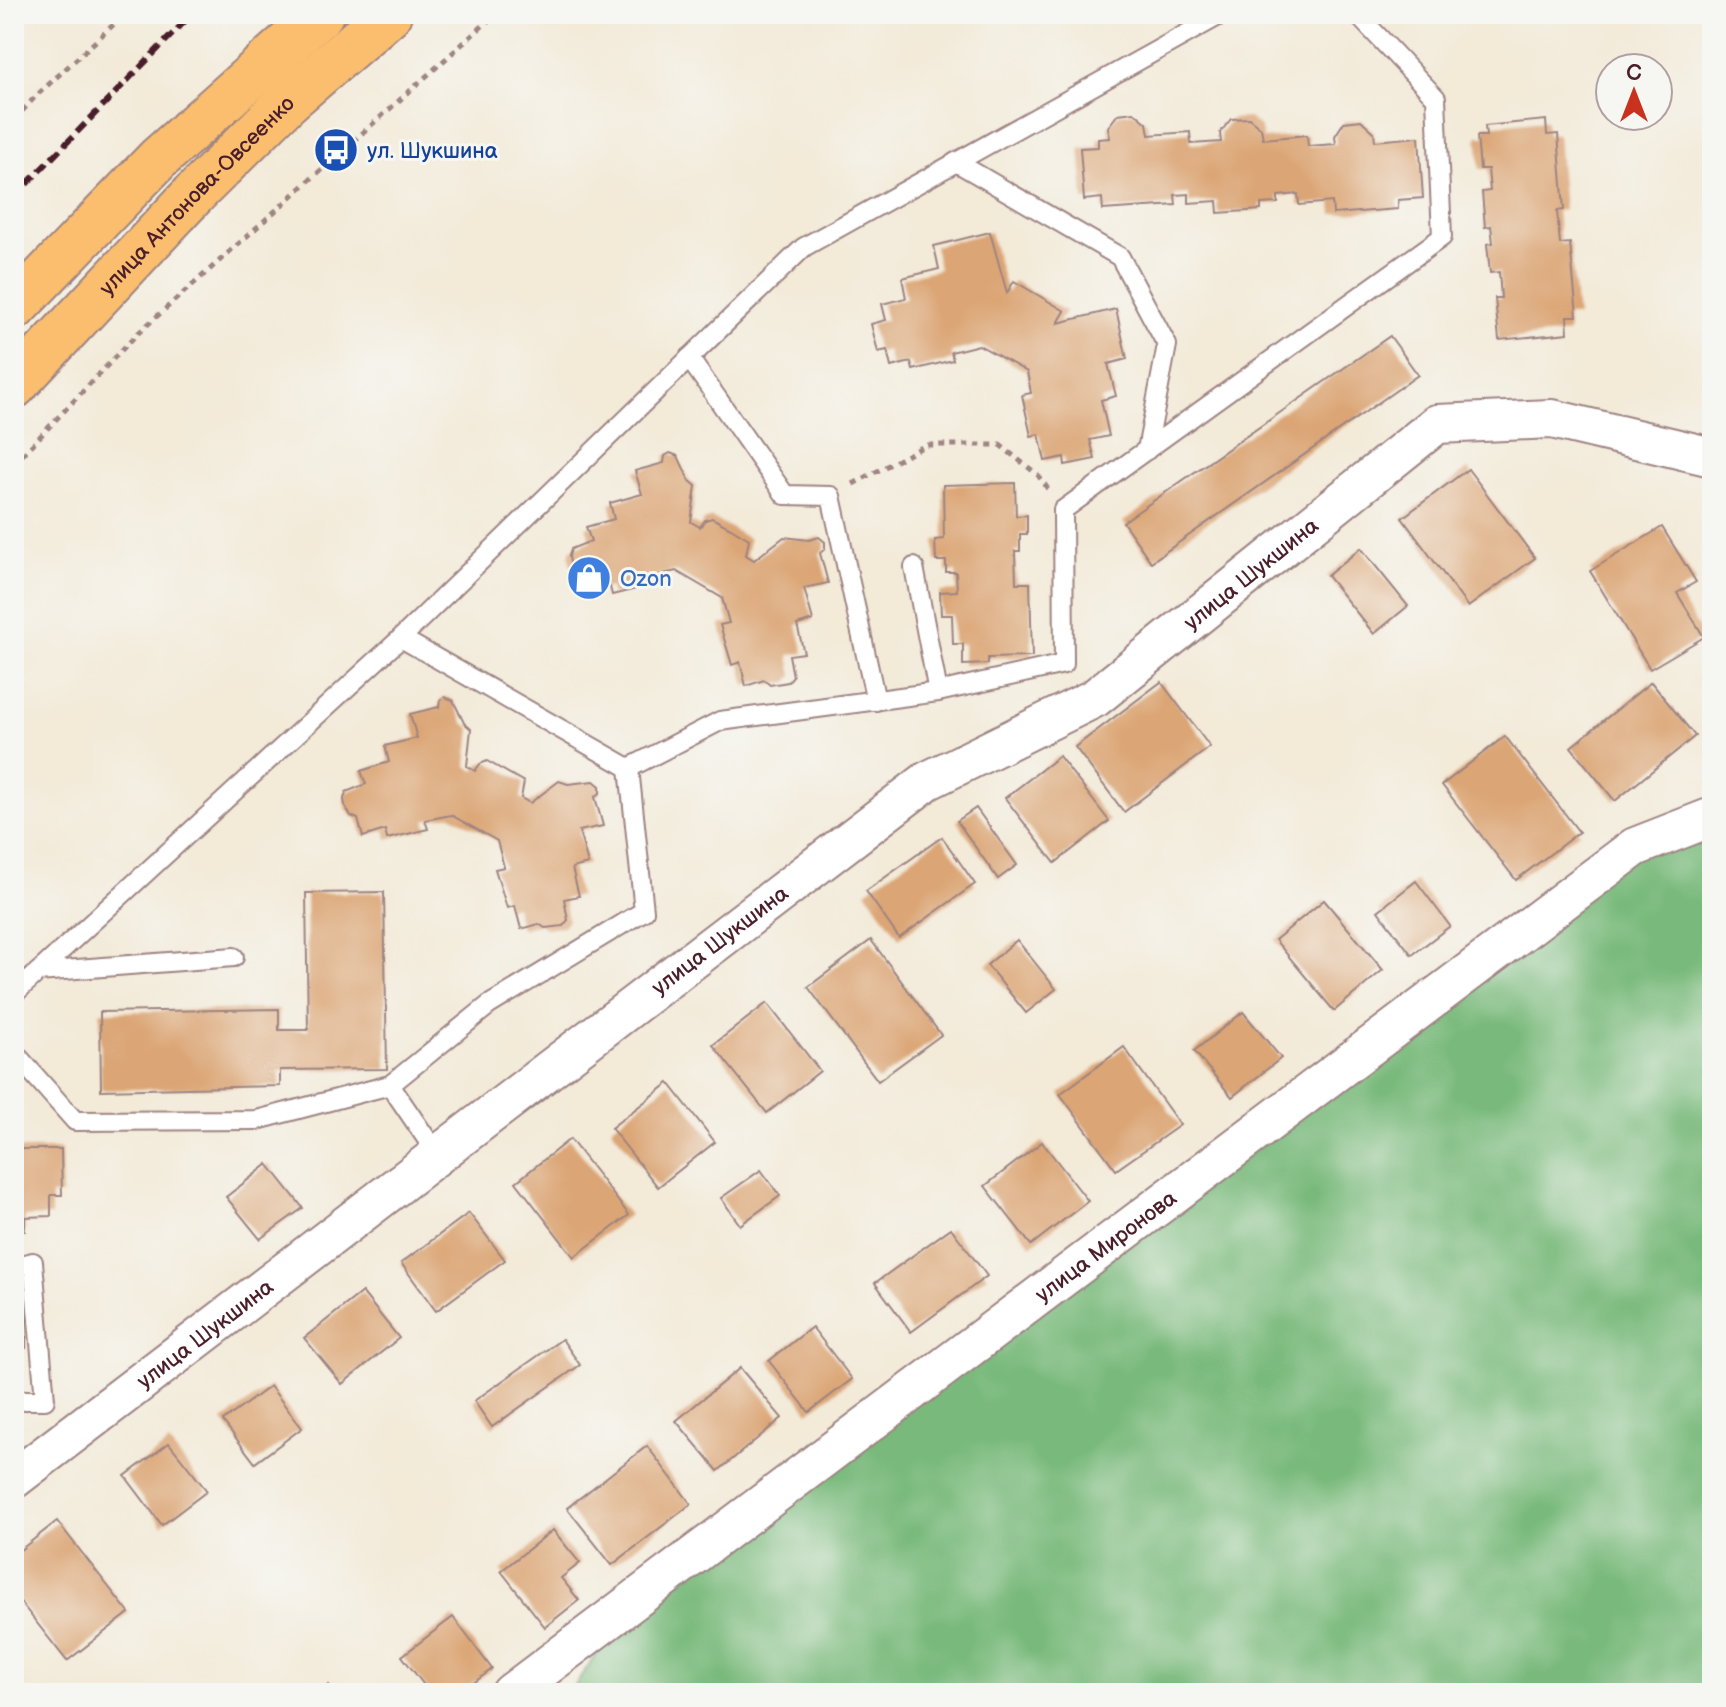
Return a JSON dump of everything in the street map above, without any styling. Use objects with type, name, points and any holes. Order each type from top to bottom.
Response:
[{"type":"highway","name":"улица Антонова-Овсеенко","points":[[14,308],[158,159],[321,14]]},
{"type":"highway","name":"улица Антонова-Овсеенко","points":[[14,386],[203,184],[288,101],[389,14]]},
{"type":"street","name":"улица Шукшина","points":[[14,1479],[927,781],[1095,698],[1437,424],[1552,419],[1712,457]]},
{"type":"street","name":"улица Миронова","points":[[511,1693],[1635,847],[1712,817]]},
{"type":"lane","points":[[14,994],[401,638],[804,247],[1222,14]]},
{"type":"lane","points":[[629,768],[720,721],[938,692],[1064,664],[1063,510],[1442,237],[1436,98],[1357,14]]},
{"type":"lane","points":[[956,162],[1120,257],[1167,345],[1147,450]]},
{"type":"lane","points":[[689,358],[785,495],[831,496],[876,701]]},
{"type":"lane","points":[[914,567],[938,692]]},
{"type":"lane","points":[[401,638],[629,768]]},
{"type":"lane","points":[[14,1052],[75,1121],[257,1120],[390,1085],[489,1005],[644,911],[629,768]]},
{"type":"lane","points":[[38,972],[234,957]]},
{"type":"lane","points":[[390,1085],[437,1154]]},
{"type":"lane","points":[[14,1267],[33,1262],[45,1400],[14,1400]]},
{"type":"path","points":[[14,120],[125,14]]},
{"type":"path","points":[[14,464],[135,336],[496,14]]},
{"type":"path","points":[[831,496],[926,445],[1000,445],[1038,475],[1063,510]]},
{"type":"green space","points":[[1712,817],[1712,1693],[570,1693],[629,1605],[1635,847]]},
{"type":"building","points":[[1134,112],[1147,123],[1149,135],[1190,132],[1191,144],[1221,142],[1220,133],[1231,119],[1249,118],[1261,128],[1263,139],[1307,135],[1308,146],[1336,144],[1335,136],[1344,122],[1361,120],[1374,132],[1375,141],[1419,137],[1423,198],[1398,200],[1398,209],[1333,214],[1332,202],[1299,205],[1298,194],[1278,196],[1278,203],[1261,204],[1261,210],[1218,213],[1217,201],[1189,203],[1189,194],[1175,195],[1176,205],[1103,210],[1102,198],[1084,200],[1080,148],[1098,147],[1098,139],[1110,138],[1108,127],[1118,114]]},
{"type":"building","points":[[1546,120],[1547,135],[1558,134],[1564,210],[1557,211],[1560,244],[1570,243],[1577,316],[1567,316],[1568,333],[1499,340],[1495,298],[1501,298],[1499,272],[1490,273],[1487,244],[1493,243],[1491,226],[1485,227],[1482,192],[1490,191],[1488,169],[1480,169],[1477,136],[1486,136],[1485,126]]},
{"type":"building","points":[[990,232],[1007,293],[1014,281],[1065,311],[1058,323],[1116,309],[1127,359],[1108,364],[1116,396],[1101,400],[1109,436],[1090,440],[1095,459],[1065,465],[1064,457],[1045,461],[1039,434],[1031,436],[1022,395],[1031,393],[1027,372],[979,345],[951,352],[953,360],[913,370],[911,362],[891,367],[887,350],[878,352],[871,324],[886,320],[882,304],[906,298],[902,278],[939,269],[934,246]]},
{"type":"building","points":[[1390,336],[1418,375],[1151,562],[1123,522]]},
{"type":"building","points":[[670,453],[678,456],[689,480],[696,486],[691,522],[700,527],[705,520],[712,518],[731,528],[749,539],[746,555],[754,560],[784,537],[809,540],[819,537],[825,542],[825,549],[820,553],[828,583],[804,588],[813,620],[797,625],[804,653],[789,655],[793,676],[788,682],[770,685],[764,680],[746,686],[740,662],[732,665],[720,625],[729,623],[722,598],[676,571],[650,577],[652,585],[612,595],[610,587],[587,594],[583,576],[576,573],[570,563],[571,549],[591,541],[586,527],[614,519],[610,503],[642,494],[635,471],[664,463],[665,456]]},
{"type":"building","points":[[1468,469],[1535,558],[1468,607],[1402,518]]},
{"type":"building","points":[[1015,483],[1016,516],[1027,515],[1027,534],[1020,534],[1020,551],[1015,551],[1016,583],[1030,583],[1032,657],[988,658],[988,664],[963,665],[963,644],[953,644],[952,615],[941,615],[940,592],[957,591],[956,572],[946,572],[946,561],[936,561],[935,540],[944,539],[943,485]]},
{"type":"building","points":[[1662,527],[1696,582],[1677,593],[1704,637],[1650,669],[1590,571]]},
{"type":"building","points":[[1361,548],[1408,606],[1374,634],[1327,576]]},
{"type":"building","points":[[1161,682],[1210,747],[1124,812],[1075,747]]},
{"type":"building","points":[[1651,682],[1695,736],[1615,801],[1571,747]]},
{"type":"building","points":[[445,697],[453,700],[464,723],[471,729],[467,766],[475,771],[487,761],[524,782],[521,798],[530,803],[559,781],[568,784],[594,781],[600,786],[600,793],[595,797],[603,826],[579,831],[588,864],[572,868],[579,896],[564,899],[568,920],[563,926],[545,928],[539,924],[521,929],[515,906],[507,908],[495,869],[504,867],[497,841],[451,815],[425,820],[428,829],[387,839],[385,830],[363,837],[358,819],[351,816],[345,806],[346,792],[366,784],[361,771],[389,762],[385,746],[417,738],[410,714],[439,707],[440,700]]},
{"type":"building","points":[[1505,736],[1579,832],[1516,880],[1442,785]]},
{"type":"building","points":[[1059,756],[1109,821],[1055,863],[1005,798]]},
{"type":"building","points":[[976,808],[1017,865],[998,879],[957,821]]},
{"type":"building","points":[[942,837],[975,884],[899,938],[866,891]]},
{"type":"building","points":[[1416,881],[1450,926],[1412,955],[1378,911]]},
{"type":"building","points":[[384,892],[387,1069],[280,1070],[280,1086],[101,1090],[100,1012],[279,1009],[279,1030],[308,1030],[306,893]]},
{"type":"building","points":[[1324,900],[1383,970],[1334,1011],[1275,940]]},
{"type":"building","points":[[871,940],[941,1035],[878,1081],[808,987]]},
{"type":"building","points":[[1017,940],[1056,989],[1026,1013],[987,965]]},
{"type":"building","points":[[767,1003],[820,1071],[767,1113],[713,1045]]},
{"type":"building","points":[[1243,1012],[1281,1058],[1232,1097],[1194,1051]]},
{"type":"building","points":[[1124,1047],[1180,1125],[1116,1170],[1060,1094]]},
{"type":"building","points":[[669,1083],[715,1142],[658,1187],[611,1128]]},
{"type":"building","points":[[570,1139],[629,1215],[574,1257],[516,1182]]},
{"type":"building","points":[[1042,1142],[1088,1201],[1031,1245],[985,1186]]},
{"type":"building","points":[[14,1149],[61,1149],[62,1195],[51,1195],[51,1216],[25,1217],[25,1231],[14,1231]]},
{"type":"building","points":[[268,1164],[303,1208],[260,1239],[226,1197]]},
{"type":"building","points":[[761,1170],[780,1196],[740,1225],[721,1198]]},
{"type":"building","points":[[469,1213],[505,1260],[436,1311],[401,1263]]},
{"type":"building","points":[[951,1228],[987,1276],[911,1332],[875,1283]]},
{"type":"building","points":[[362,1292],[399,1338],[342,1384],[304,1338]]},
{"type":"building","points":[[14,1311],[26,1311],[26,1348],[14,1348]]},
{"type":"building","points":[[812,1327],[852,1379],[809,1412],[769,1361]]},
{"type":"building","points":[[562,1339],[580,1365],[492,1427],[474,1401]]},
{"type":"building","points":[[740,1368],[782,1418],[718,1471],[676,1421]]},
{"type":"building","points":[[270,1386],[302,1428],[255,1463],[223,1421]]},
{"type":"building","points":[[169,1443],[207,1491],[162,1525],[125,1476]]},
{"type":"building","points":[[647,1446],[691,1504],[612,1565],[567,1508]]},
{"type":"building","points":[[57,1521],[129,1613],[67,1661],[14,1594],[14,1555]]},
{"type":"building","points":[[553,1530],[580,1563],[561,1578],[579,1600],[545,1627],[501,1571]]},
{"type":"building","points":[[453,1617],[492,1669],[460,1693],[430,1693],[402,1656]]},
{"type":"building","points":[[329,1685],[334,1693],[318,1693]]},
{"type":"railway","points":[[14,197],[192,14]]},
{"type":"place","name":"ул. Шукшина","points":[[336,150]]},
{"type":"place","name":"Ozon","points":[[589,578]]}]
